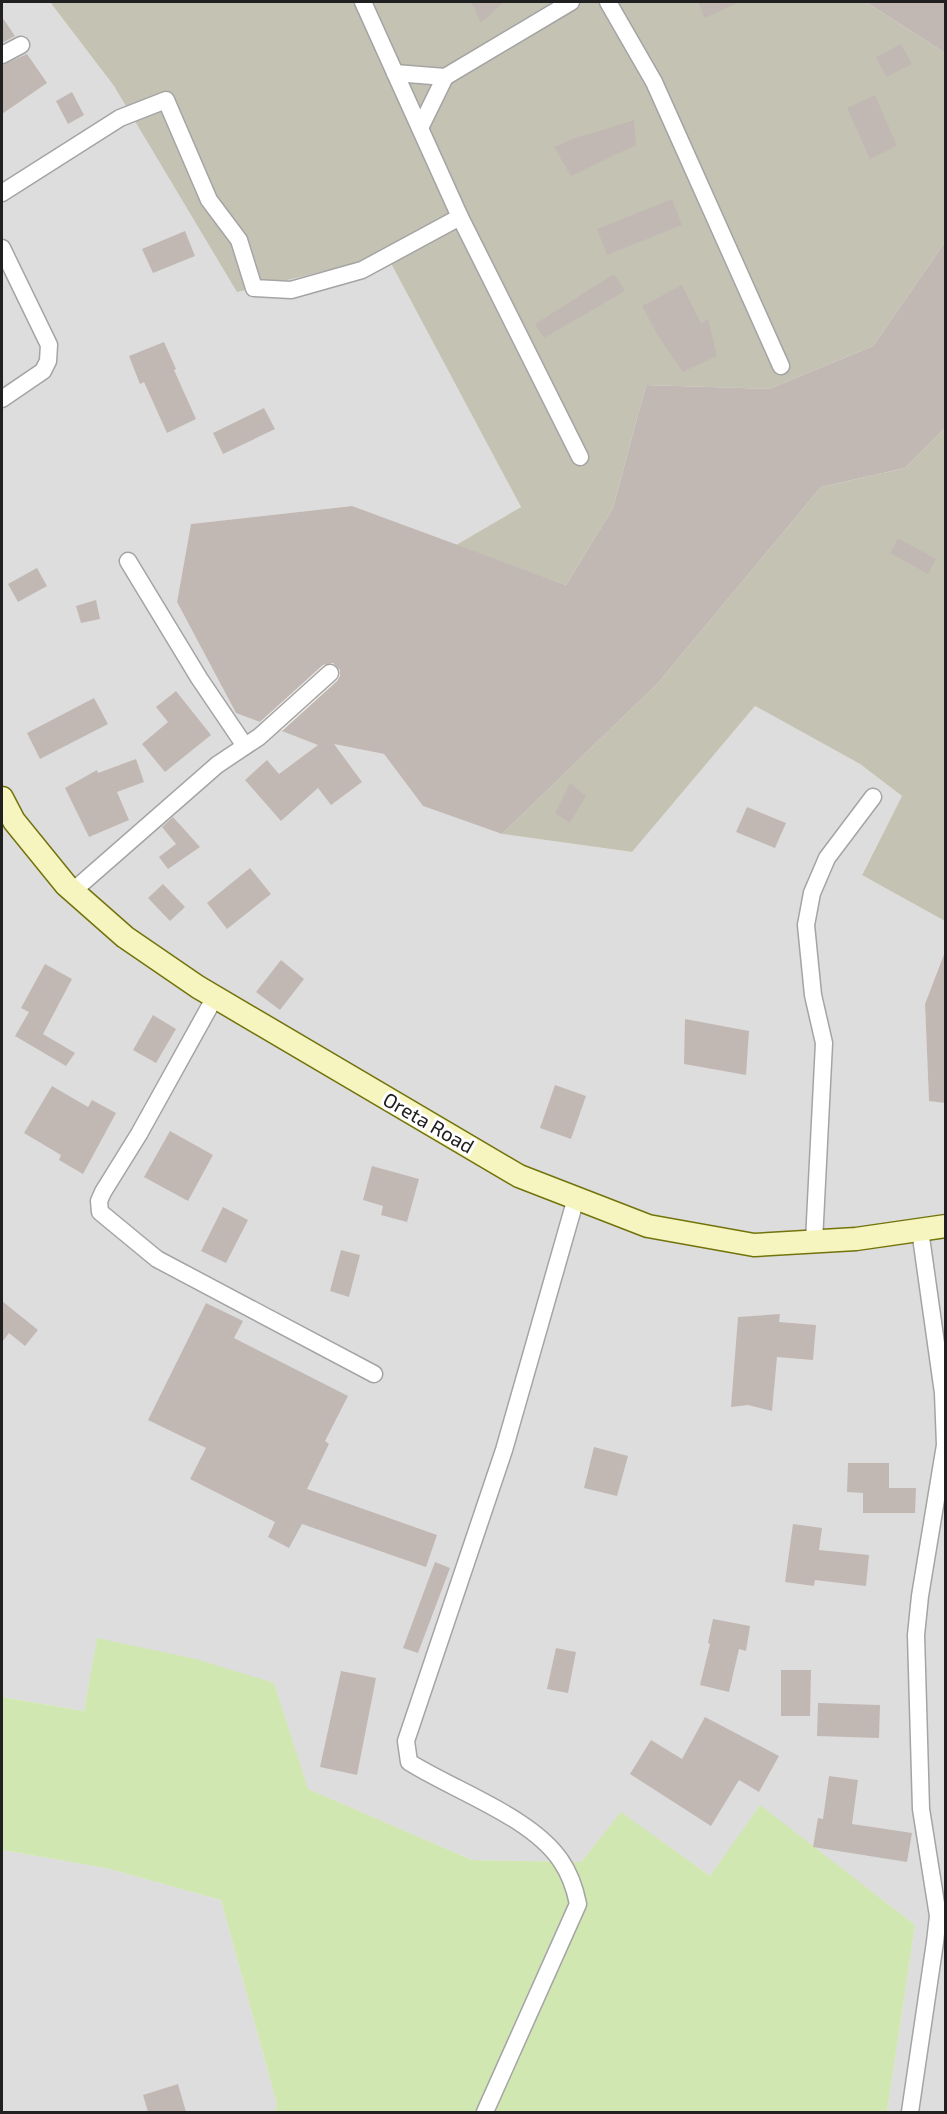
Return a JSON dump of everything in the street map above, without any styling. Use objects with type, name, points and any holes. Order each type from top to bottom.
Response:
[{"type":"street","points":[[363,2],[460,217],[580,457]]},
{"type":"street","points":[[420,128],[445,77],[571,2]]},
{"type":"street","points":[[608,2],[654,82],[781,366]]},
{"type":"street","points":[[2,55],[21,45]]},
{"type":"street","points":[[395,73],[445,77]]},
{"type":"street","points":[[2,193],[120,118],[166,100],[209,200],[239,240],[254,288],[291,290],[362,270],[460,217]]},
{"type":"street","points":[[2,248],[49,345],[48,361],[43,371],[2,399]]},
{"type":"street","points":[[128,561],[199,678],[245,746]]},
{"type":"street","points":[[73,891],[217,765],[259,737],[330,673]]},
{"type":"street","points":[[814,1241],[824,1042],[813,995],[806,925],[812,893],[827,858],[873,797]]},
{"type":"street","name":"Oreta Road","points":[[2,798],[14,820],[73,891],[125,937],[215,997],[519,1176],[648,1226],[754,1245],[856,1239],[945,1226]]},
{"type":"street","points":[[215,997],[139,1134],[103,1192],[99,1201],[100,1212],[157,1259],[374,1374]]},
{"type":"street","points":[[485,2112],[578,1904],[574,1885],[561,1860],[532,1831],[472,1795],[409,1762],[406,1741],[504,1450],[576,1198]]},
{"type":"street","points":[[910,2112],[938,1916],[921,1809],[916,1635],[920,1596],[945,1445],[943,1393],[920,1230]]},
{"type":"shaded area","points":[[2,2],[50,2],[114,86],[387,256],[521,507],[456,545],[351,506],[191,524],[177,602],[236,713],[300,737],[384,754],[423,806],[502,834],[631,852],[755,706],[860,764],[902,796],[862,874],[945,921],[945,950],[925,1004],[929,1100],[946,1103],[945,2112],[887,2112],[915,1925],[760,1806],[710,1876],[621,1813],[581,1862],[472,1860],[307,1789],[274,1683],[97,1639],[84,1711],[2,1697]]},
{"type":"shaded area","points":[[50,2],[866,2],[945,53],[945,242],[873,346],[769,389],[646,385],[613,508],[566,585],[456,545],[521,507],[387,256],[237,292],[114,86]]},
{"type":"shaded area","points":[[945,428],[945,921],[862,875],[902,796],[860,764],[755,706],[632,852],[502,834],[658,683],[821,487],[905,468]]},
{"type":"shaded area","points":[[2,1850],[106,1868],[221,1900],[277,2104],[275,2112],[2,2112]]},
{"type":"green space","points":[[97,1638],[196,1659],[274,1683],[308,1789],[472,1860],[581,1862],[621,1812],[710,1876],[760,1805],[915,1925],[887,2112],[275,2112],[277,2104],[221,1900],[106,1868],[2,1850],[2,1697],[84,1711]]},
{"type":"building","points":[[471,2],[504,2],[481,23]]},
{"type":"building","points":[[698,2],[740,2],[705,18]]},
{"type":"building","points":[[866,2],[945,2],[945,53]]},
{"type":"building","points":[[2,17],[15,36],[2,43]]},
{"type":"building","points":[[901,44],[912,64],[886,77],[876,57]]},
{"type":"building","points":[[27,54],[47,83],[2,114],[2,65]]},
{"type":"building","points":[[72,92],[84,115],[68,124],[56,101]]},
{"type":"building","points":[[875,95],[897,146],[870,159],[847,108]]},
{"type":"building","points":[[634,120],[636,145],[571,176],[554,147],[582,135]]},
{"type":"building","points":[[672,199],[682,225],[607,255],[597,229]]},
{"type":"building","points":[[185,231],[195,256],[153,273],[142,249]]},
{"type":"building","points":[[945,242],[945,428],[905,468],[821,487],[658,683],[502,834],[423,806],[384,754],[334,744],[362,782],[331,805],[318,788],[281,821],[245,780],[267,760],[279,774],[318,745],[282,731],[337,681],[340,670],[333,663],[323,665],[260,722],[236,713],[177,602],[191,524],[352,506],[566,585],[613,508],[646,385],[769,389],[873,346]]},
{"type":"building","points":[[614,274],[625,291],[544,338],[535,324]]},
{"type":"building","points":[[682,285],[701,323],[708,319],[717,356],[683,372],[658,336],[642,306]]},
{"type":"building","points":[[164,342],[196,419],[167,433],[144,382],[140,384],[129,356]]},
{"type":"building","points":[[264,408],[275,429],[223,454],[213,433]]},
{"type":"building","points":[[898,538],[936,559],[928,574],[890,553]]},
{"type":"building","points":[[37,568],[47,586],[18,602],[8,584]]},
{"type":"building","points":[[96,600],[100,619],[81,623],[76,606]]},
{"type":"building","points":[[176,691],[211,735],[165,772],[142,744],[168,722],[156,707]]},
{"type":"building","points":[[94,698],[108,724],[40,759],[27,733]]},
{"type":"building","points":[[136,759],[144,782],[117,792],[129,820],[89,837],[65,788],[97,770],[98,773]]},
{"type":"building","points":[[570,783],[586,796],[570,823],[555,813]]},
{"type":"building","points":[[747,807],[786,823],[775,848],[736,832]]},
{"type":"building","points":[[173,817],[200,847],[168,869],[159,857],[176,844],[162,827]]},
{"type":"building","points":[[250,868],[271,894],[227,929],[207,903]]},
{"type":"building","points":[[163,884],[185,907],[170,921],[148,898]]},
{"type":"building","points":[[944,954],[945,1103],[929,1101],[925,1004]]},
{"type":"building","points":[[281,960],[304,979],[280,1010],[256,992]]},
{"type":"building","points":[[45,964],[72,979],[43,1034],[75,1053],[66,1066],[15,1036],[29,1012],[21,1008]]},
{"type":"building","points":[[153,1015],[176,1029],[156,1063],[133,1050]]},
{"type":"building","points":[[685,1019],[749,1031],[746,1075],[684,1064]]},
{"type":"building","points":[[555,1085],[586,1096],[571,1139],[540,1128]]},
{"type":"building","points":[[52,1086],[88,1107],[92,1100],[116,1113],[83,1174],[59,1160],[61,1155],[24,1133]]},
{"type":"building","points":[[170,1131],[213,1155],[188,1201],[144,1177]]},
{"type":"building","points":[[372,1166],[419,1179],[407,1222],[381,1215],[383,1206],[363,1200]]},
{"type":"building","points":[[223,1207],[248,1220],[226,1263],[201,1251]]},
{"type":"building","points":[[341,1250],[360,1255],[349,1297],[330,1291]]},
{"type":"building","points":[[2,1301],[38,1330],[25,1346],[9,1333],[2,1342]]},
{"type":"building","points":[[206,1303],[243,1321],[234,1338],[348,1396],[325,1441],[329,1444],[307,1489],[437,1535],[426,1567],[302,1524],[289,1548],[268,1537],[275,1522],[190,1479],[206,1448],[148,1420]]},
{"type":"building","points":[[780,1314],[779,1322],[816,1325],[813,1360],[777,1357],[772,1411],[748,1405],[731,1407],[738,1317]]},
{"type":"building","points":[[594,1447],[628,1456],[617,1496],[584,1488]]},
{"type":"building","points":[[848,1463],[889,1463],[889,1488],[916,1488],[915,1513],[863,1513],[863,1493],[847,1492]]},
{"type":"building","points":[[793,1524],[822,1528],[819,1550],[869,1555],[866,1586],[815,1580],[814,1586],[785,1582]]},
{"type":"building","points":[[435,1562],[450,1568],[418,1653],[403,1648]]},
{"type":"building","points":[[713,1619],[750,1626],[746,1651],[739,1649],[729,1692],[700,1685],[710,1644],[708,1643]]},
{"type":"building","points":[[556,1648],[576,1652],[568,1693],[547,1689]]},
{"type":"building","points":[[781,1670],[811,1670],[810,1716],[781,1716]]},
{"type":"building","points":[[341,1671],[376,1678],[357,1775],[320,1767]]},
{"type":"building","points":[[818,1703],[880,1705],[879,1738],[817,1736]]},
{"type":"building","points":[[705,1717],[779,1756],[759,1792],[739,1780],[711,1826],[630,1774],[651,1740],[682,1759]]},
{"type":"building","points":[[829,1776],[858,1780],[852,1824],[912,1833],[907,1862],[813,1847],[818,1818],[823,1819]]},
{"type":"building","points":[[178,2084],[186,2112],[148,2112],[143,2095]]}]
